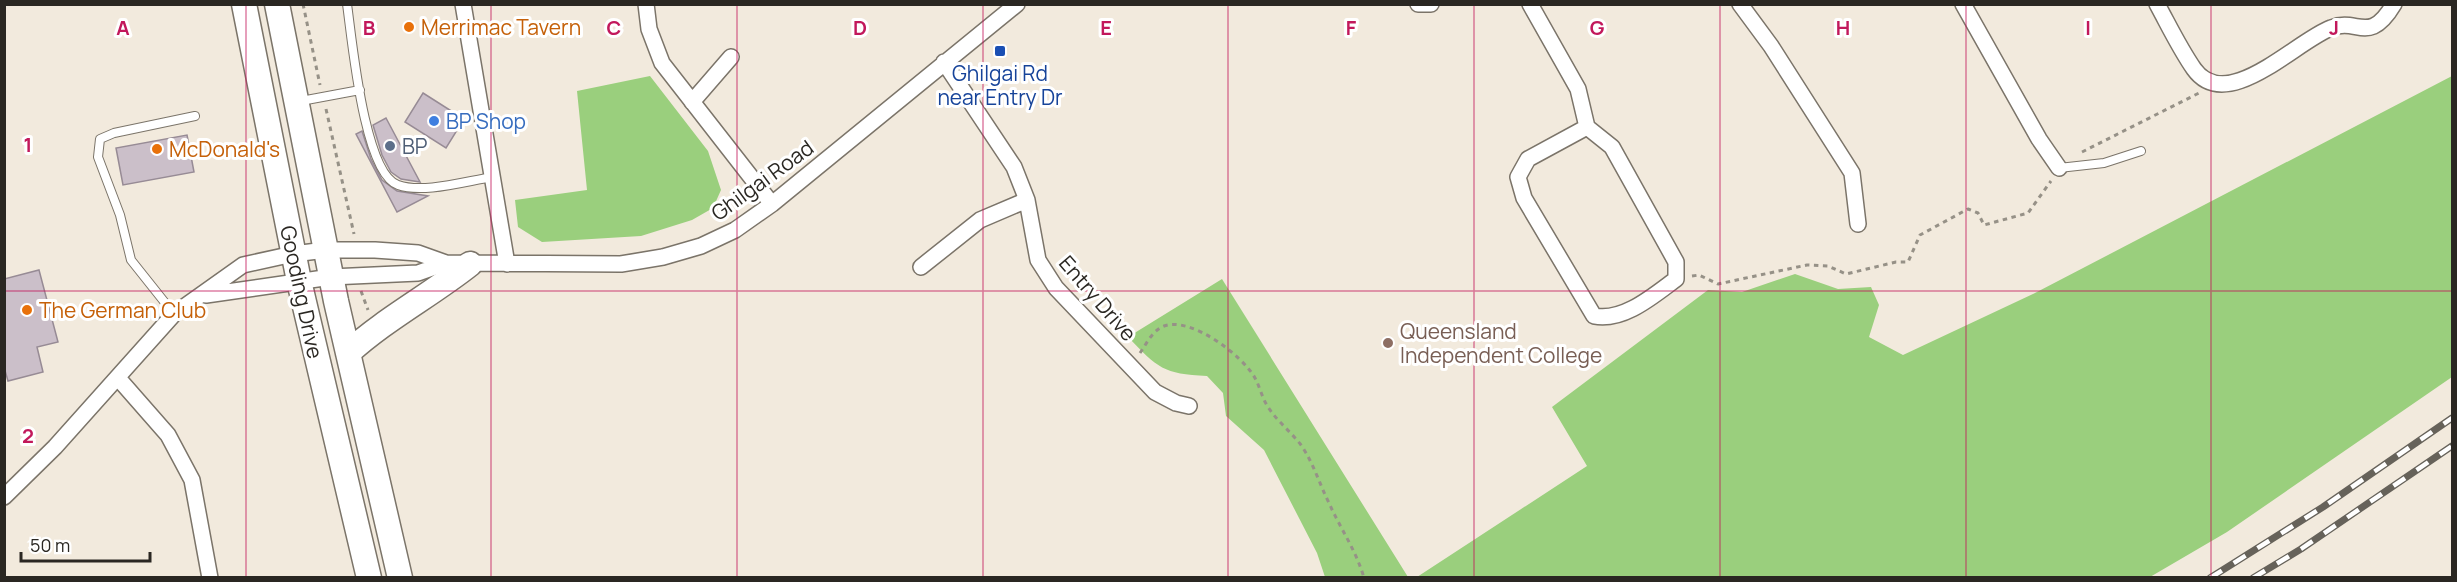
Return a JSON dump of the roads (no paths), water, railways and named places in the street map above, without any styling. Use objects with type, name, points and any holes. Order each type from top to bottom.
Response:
[{"type":"main road","name":"Gooding Drive","points":[[244,4],[292,254],[369,578]]},
{"type":"main road","name":"Gooding Drive","points":[[277,4],[331,277],[400,578]]},
{"type":"main road","points":[[348,353],[366,336],[439,288],[470,264]]},
{"type":"street","points":[[463,4],[507,264]]},
{"type":"street","points":[[646,4],[649,29],[662,63],[772,204]]},
{"type":"street","name":"Ghilgai Road","points":[[4,497],[118,378],[174,314],[203,296],[243,265],[292,254],[326,250],[375,249],[418,253],[446,263],[597,265],[663,257],[701,246],[722,236],[772,204],[1017,4]]},
{"type":"street","points":[[1418,4],[1431,4]]},
{"type":"street","points":[[1530,4],[1578,89],[1587,127],[1612,147],[1676,262],[1676,279],[1645,302],[1607,319],[1594,316],[1524,198],[1518,177],[1528,159],[1587,127]]},
{"type":"street","points":[[1740,4],[1771,46],[1852,173],[1858,224]]},
{"type":"street","points":[[1963,4],[2039,139],[2060,168]]},
{"type":"street","points":[[2157,4],[2195,70],[2217,84],[2239,83],[2332,27],[2365,29],[2375,26],[2385,18],[2394,4]]},
{"type":"street","points":[[692,102],[730,57]]},
{"type":"street","name":"Entry Drive","points":[[944,62],[1014,167],[1027,200],[1038,260],[1056,288],[1155,392],[1176,403],[1189,406]]},
{"type":"street","points":[[921,267],[980,220],[1027,200]]},
{"type":"street","name":"Ghilgai Road","points":[[203,296],[331,277],[418,273],[446,263]]},
{"type":"street","points":[[118,378],[168,435],[192,480],[210,578]]},
{"type":"lane","points":[[347,4],[360,90],[375,158],[382,171],[395,185],[414,189],[493,177]]},
{"type":"lane","points":[[296,102],[360,90]]},
{"type":"lane","points":[[174,314],[131,260],[120,215],[98,157],[99,139],[114,133],[195,116]]},
{"type":"lane","points":[[2060,168],[2104,163],[2141,151]]},
{"type":"railway","points":[[2210,578],[2323,507],[2452,418]]},
{"type":"railway","points":[[2253,578],[2301,549],[2452,446]]},
{"type":"place","name":"Merrimac Tavern","points":[[409,27]]},
{"type":"place","name":"Ghilgai Rd near Entry Dr","points":[[1000,51]]},
{"type":"place","name":"BP Shop","points":[[434,121]]},
{"type":"place","name":"BP","points":[[390,146]]},
{"type":"place","name":"McDonald's","points":[[157,149]]},
{"type":"place","name":"The German Club","points":[[27,310]]},
{"type":"place","name":"Queensland Independent College","points":[[1388,343]]}]
